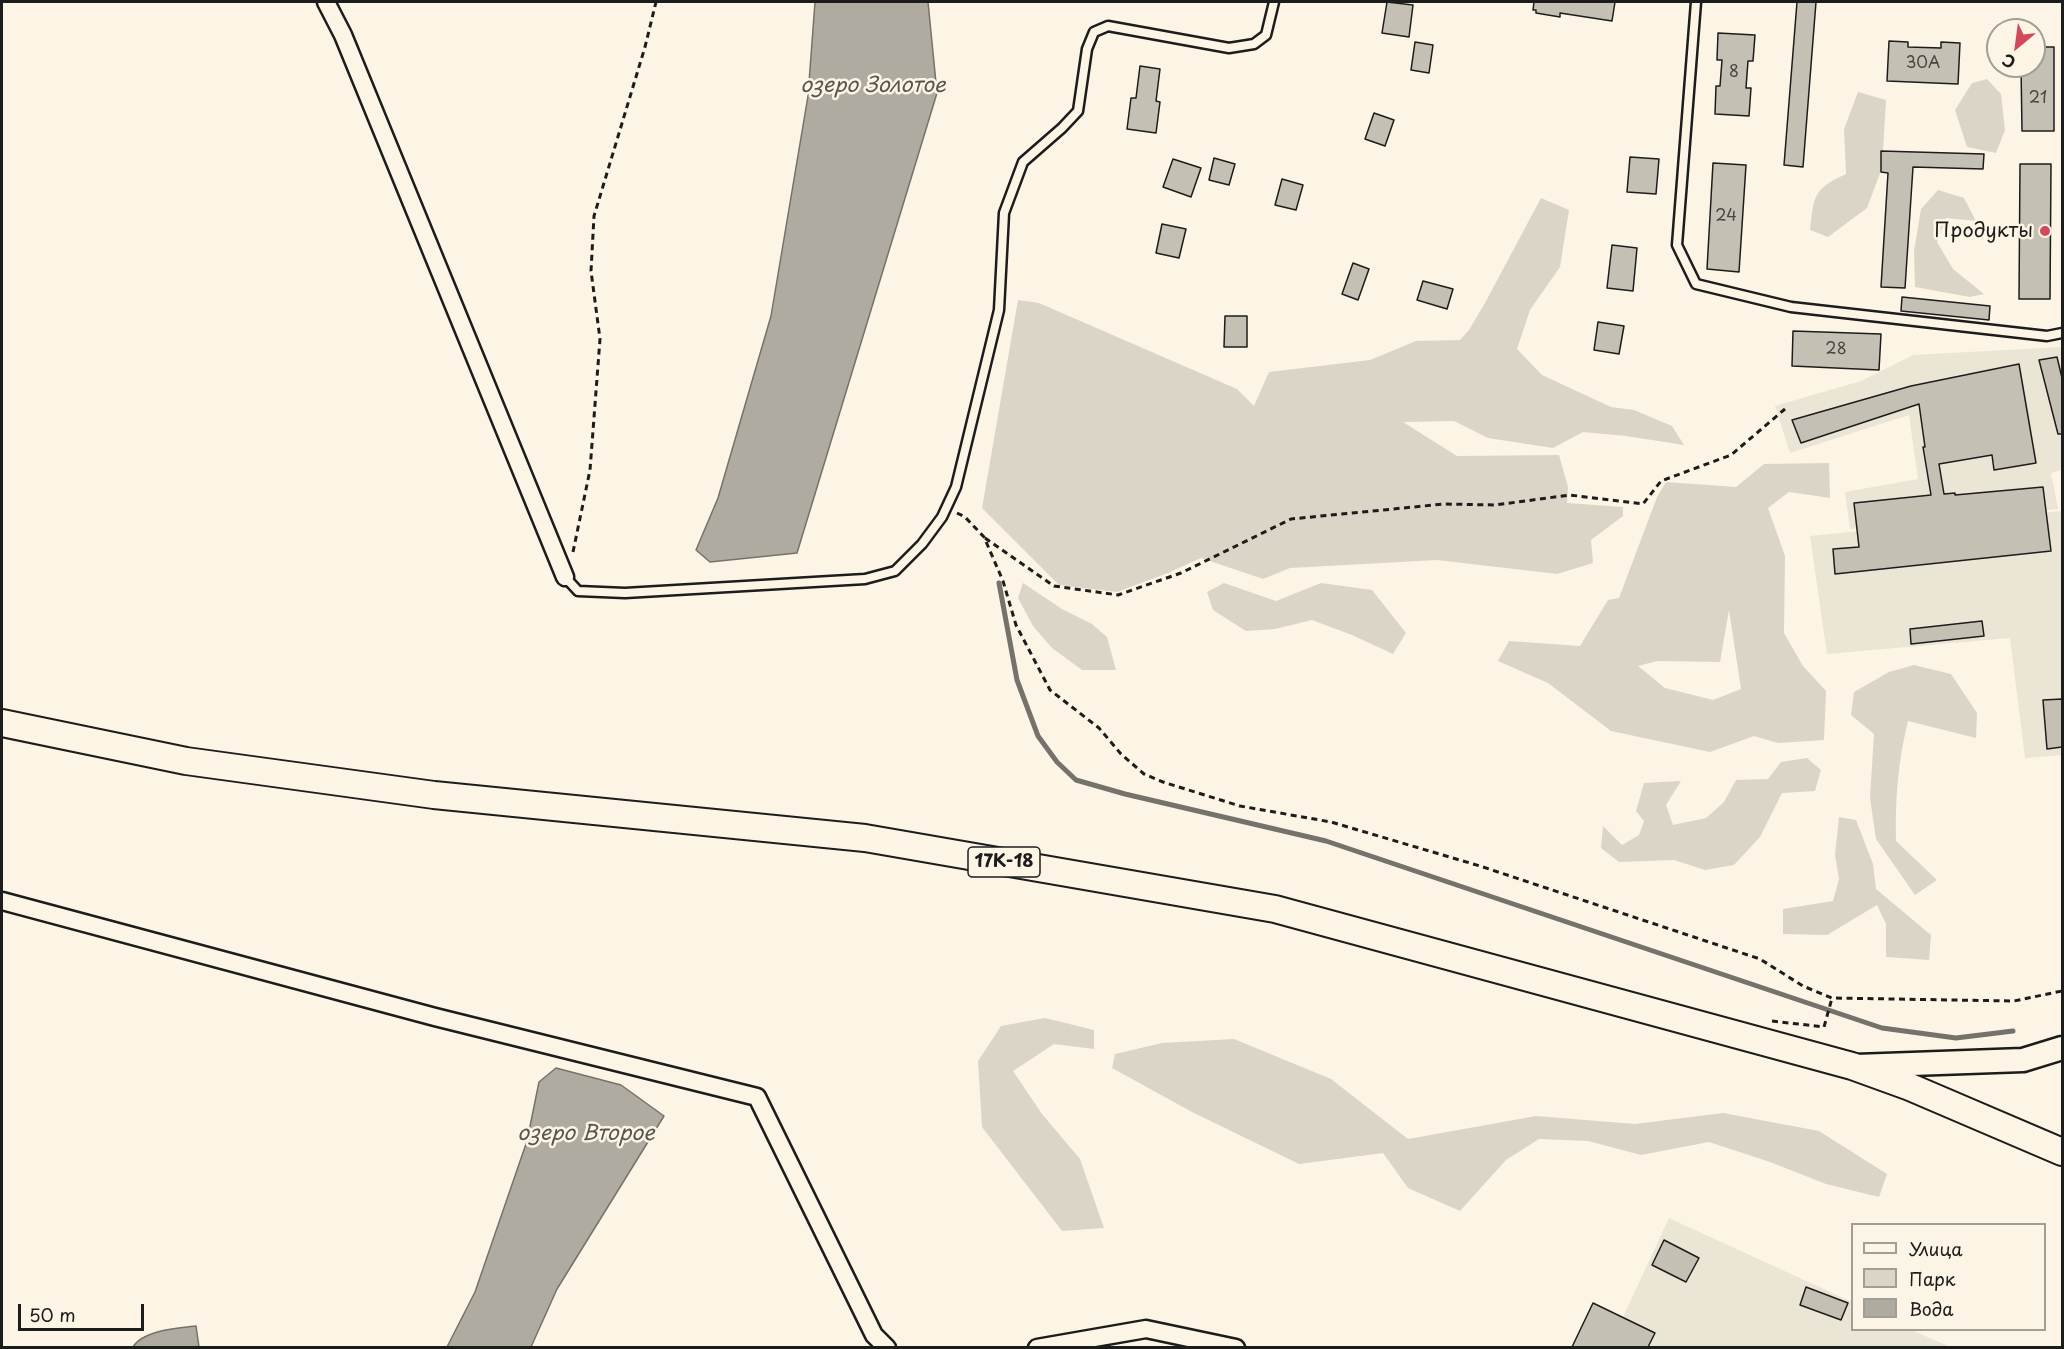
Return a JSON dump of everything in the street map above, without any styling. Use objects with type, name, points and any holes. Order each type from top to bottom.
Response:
[{"type":"main road","name":"17К-18","points":[[2,723],[186,761],[434,795],[865,838],[1275,909],[1852,1066],[1911,1087],[1982,1117],[2062,1141]]},
{"type":"main road","points":[[1852,1066],[2023,1060],[2062,1048]]},
{"type":"main road","name":"17К-18","points":[[1982,1117],[2062,1163]]},
{"type":"main road","points":[[1982,1117],[2062,1152]]},
{"type":"street","points":[[326,2],[347,46],[565,577]]},
{"type":"street","points":[[2,901],[435,1017],[757,1097],[874,1335],[887,1347]]},
{"type":"street","points":[[1037,1347],[1146,1329],[1236,1347]]},
{"type":"lane","points":[[565,577],[578,591],[625,593],[865,579],[895,571],[922,544],[942,517],[956,487],[999,309],[1004,213],[1023,162],[1078,111],[1087,49],[1094,33],[1108,26],[1229,48],[1254,44],[1266,34],[1274,2]]},
{"type":"lane","points":[[1696,2],[1677,245],[1696,284],[1791,307],[2047,336],[2062,333]]},
{"type":"path","points":[[565,577],[578,532],[590,470],[600,339],[591,271],[594,216],[645,47],[656,2]]},
{"type":"path","points":[[946,508],[965,517],[984,537],[1054,586],[1118,595],[1181,573],[1291,519],[1444,504],[1495,505],[1570,495],[1643,504],[1661,481],[1731,456],[1785,408]]},
{"type":"path","points":[[984,537],[994,565],[1003,581],[1017,625],[1050,690],[1099,728],[1121,754],[1144,774],[1240,806],[1331,822],[1480,866],[1760,959],[1803,986],[1832,998],[2014,1001],[2062,991]]},
{"type":"path","points":[[1767,1020],[1824,1027],[1832,998]]},
{"type":"shaded area","points":[[2061,347],[2062,470],[2051,473],[2058,509],[1850,529],[1845,492],[1918,479],[1909,415],[1790,453],[1775,406],[1861,381],[1913,355]]},
{"type":"shaded area","points":[[2062,511],[2062,755],[2025,758],[2010,638],[1827,654],[1810,536]]},
{"type":"shaded area","points":[[1669,1218],[1851,1302],[1851,1331],[1913,1331],[1951,1347],[1648,1347],[1655,1333],[1623,1317]]},
{"type":"green space","points":[[1987,79],[2001,94],[2005,130],[1996,153],[1967,147],[1955,110],[1972,83]]},
{"type":"green space","points":[[1858,92],[1886,100],[1882,168],[1867,208],[1828,237],[1810,230],[1814,201],[1821,189],[1846,174],[1844,129]]},
{"type":"green space","points":[[1938,190],[1964,198],[1976,221],[1946,218],[1937,242],[1953,269],[1984,294],[1970,297],[1915,287],[1914,251],[1921,209]]},
{"type":"green space","points":[[1541,198],[1569,210],[1560,267],[1530,310],[1517,349],[1542,375],[1611,407],[1634,410],[1672,426],[1684,445],[1583,432],[1553,448],[1488,438],[1454,421],[1403,422],[1457,456],[1559,455],[1568,487],[1567,503],[1623,507],[1623,516],[1591,540],[1593,563],[1557,574],[1437,560],[1290,568],[1263,579],[1201,558],[1117,592],[1059,585],[982,508],[1018,300],[1039,303],[1237,389],[1254,406],[1269,372],[1370,360],[1416,341],[1460,340],[1469,330],[1485,303]]},
{"type":"green space","points":[[1829,463],[1830,498],[1789,492],[1768,508],[1785,556],[1784,633],[1803,666],[1826,691],[1824,740],[1778,743],[1754,736],[1710,752],[1611,731],[1548,683],[1498,661],[1509,641],[1580,646],[1608,600],[1619,598],[1657,497],[1666,482],[1736,487],[1764,464]],"holes":[[[1729,610],[1741,689],[1713,700],[1665,688],[1638,666],[1657,661],[1720,662]]]},
{"type":"green space","points":[[1023,583],[1062,609],[1092,624],[1107,637],[1116,670],[1082,670],[1052,648],[1033,626],[1018,598]]},
{"type":"green space","points":[[1224,583],[1276,601],[1321,583],[1372,590],[1406,633],[1393,654],[1312,620],[1275,629],[1246,631],[1213,610],[1207,592]]},
{"type":"green space","points":[[1914,665],[1951,674],[1977,713],[1976,738],[1908,721],[1898,781],[1896,841],[1937,880],[1915,895],[1876,839],[1870,798],[1874,734],[1851,715],[1854,692],[1889,672]]},
{"type":"green space","points":[[1807,758],[1821,770],[1815,791],[1782,793],[1760,837],[1734,865],[1705,870],[1674,860],[1619,862],[1601,848],[1603,826],[1622,845],[1639,835],[1644,821],[1636,811],[1644,783],[1681,781],[1666,805],[1673,825],[1706,818],[1724,802],[1736,780],[1768,779],[1781,762]]},
{"type":"green space","points":[[1839,817],[1856,820],[1873,864],[1876,889],[1931,935],[1929,960],[1886,957],[1886,924],[1877,905],[1827,935],[1783,934],[1783,909],[1833,901],[1839,879],[1835,855]]},
{"type":"green space","points":[[1045,1018],[1094,1030],[1094,1049],[1054,1044],[1013,1071],[1042,1114],[1080,1159],[1104,1228],[1062,1231],[982,1127],[978,1061],[1001,1026]]},
{"type":"green space","points":[[1234,1039],[1331,1079],[1408,1139],[1536,1116],[1635,1124],[1723,1113],[1819,1131],[1887,1174],[1879,1197],[1826,1184],[1709,1142],[1641,1155],[1588,1141],[1539,1139],[1506,1160],[1460,1211],[1408,1188],[1383,1153],[1299,1164],[1192,1112],[1112,1068],[1115,1054],[1162,1043]]},
{"type":"water","name":"озеро Золотое","points":[[815,2],[928,2],[937,93],[797,553],[710,562],[696,550],[718,498],[771,316],[808,96]]},
{"type":"water","name":"озеро Второе","points":[[556,1068],[621,1085],[664,1116],[557,1289],[531,1347],[447,1347],[475,1292],[527,1141],[539,1082]]},
{"type":"water","points":[[196,1326],[199,1347],[133,1347],[138,1341],[153,1333]]},
{"type":"building","points":[[1387,2],[1413,5],[1409,37],[1382,33]]},
{"type":"building","points":[[1534,2],[1615,2],[1612,21],[1560,13],[1560,17],[1536,13],[1536,10],[1533,10]]},
{"type":"building","points":[[1797,2],[1816,2],[1803,167],[1784,165]]},
{"type":"building","points":[[1718,33],[1755,35],[1753,61],[1748,61],[1746,88],[1751,88],[1749,116],[1715,114],[1716,86],[1720,86],[1722,60],[1717,60]]},
{"type":"building","points":[[1889,41],[1908,42],[1908,47],[1941,48],[1941,42],[1960,43],[1958,84],[1887,81]]},
{"type":"building","points":[[1415,42],[1433,45],[1429,73],[1411,70]]},
{"type":"building","points":[[2046,47],[2054,47],[2054,131],[2022,131],[2021,78],[2046,78]]},
{"type":"building","points":[[1140,66],[1160,69],[1156,101],[1160,102],[1156,133],[1127,129],[1131,98],[1136,98]]},
{"type":"building","points":[[1374,113],[1394,120],[1385,146],[1365,139]]},
{"type":"building","points":[[1881,151],[1984,154],[1983,169],[1913,167],[1905,288],[1881,287],[1888,173],[1881,172]]},
{"type":"building","points":[[1630,157],[1659,159],[1656,194],[1627,192]]},
{"type":"building","points":[[1214,158],[1235,164],[1229,185],[1209,180]]},
{"type":"building","points":[[1173,159],[1201,168],[1191,197],[1163,187]]},
{"type":"building","points":[[1713,163],[1746,165],[1739,272],[1707,269]]},
{"type":"building","points":[[2020,164],[2051,164],[2050,299],[2019,299]]},
{"type":"building","points":[[1282,179],[1303,185],[1296,210],[1275,205]]},
{"type":"building","points":[[1162,224],[1186,229],[1179,258],[1156,253]]},
{"type":"building","points":[[1612,245],[1637,248],[1633,291],[1607,288]]},
{"type":"building","points":[[1353,263],[1369,269],[1358,300],[1342,294]]},
{"type":"building","points":[[1423,281],[1453,289],[1447,309],[1417,300]]},
{"type":"building","points":[[1902,297],[1990,306],[1989,320],[1901,311]]},
{"type":"building","points":[[1225,316],[1247,316],[1247,347],[1224,347]]},
{"type":"building","points":[[1598,322],[1624,326],[1619,354],[1594,350]]},
{"type":"building","points":[[1793,331],[1881,334],[1879,370],[1792,366]]},
{"type":"building","points":[[2057,357],[2062,378],[2062,434],[2058,434],[2039,360]]},
{"type":"building","points":[[2019,364],[2036,463],[1994,470],[1992,455],[1939,464],[1944,494],[2043,487],[2051,551],[1835,574],[1833,549],[1859,547],[1854,503],[1931,495],[1919,404],[1801,443],[1792,420],[1911,386]]},
{"type":"building","points":[[1982,621],[1984,636],[1911,644],[1910,629]]},
{"type":"building","points":[[2062,699],[2062,747],[2047,749],[2043,700]]},
{"type":"building","points":[[1664,1240],[1699,1258],[1686,1282],[1652,1265]]},
{"type":"building","points":[[1806,1287],[1848,1303],[1841,1320],[1800,1305]]},
{"type":"building","points":[[1593,1303],[1655,1333],[1648,1347],[1572,1347]]},
{"type":"waterway","points":[[999,583],[1017,680],[1038,736],[1057,762],[1076,780],[1125,794],[1326,841],[1882,1028],[1956,1038],[2013,1031]]},
{"type":"place","name":"Продукты","points":[[2045,231]]}]
